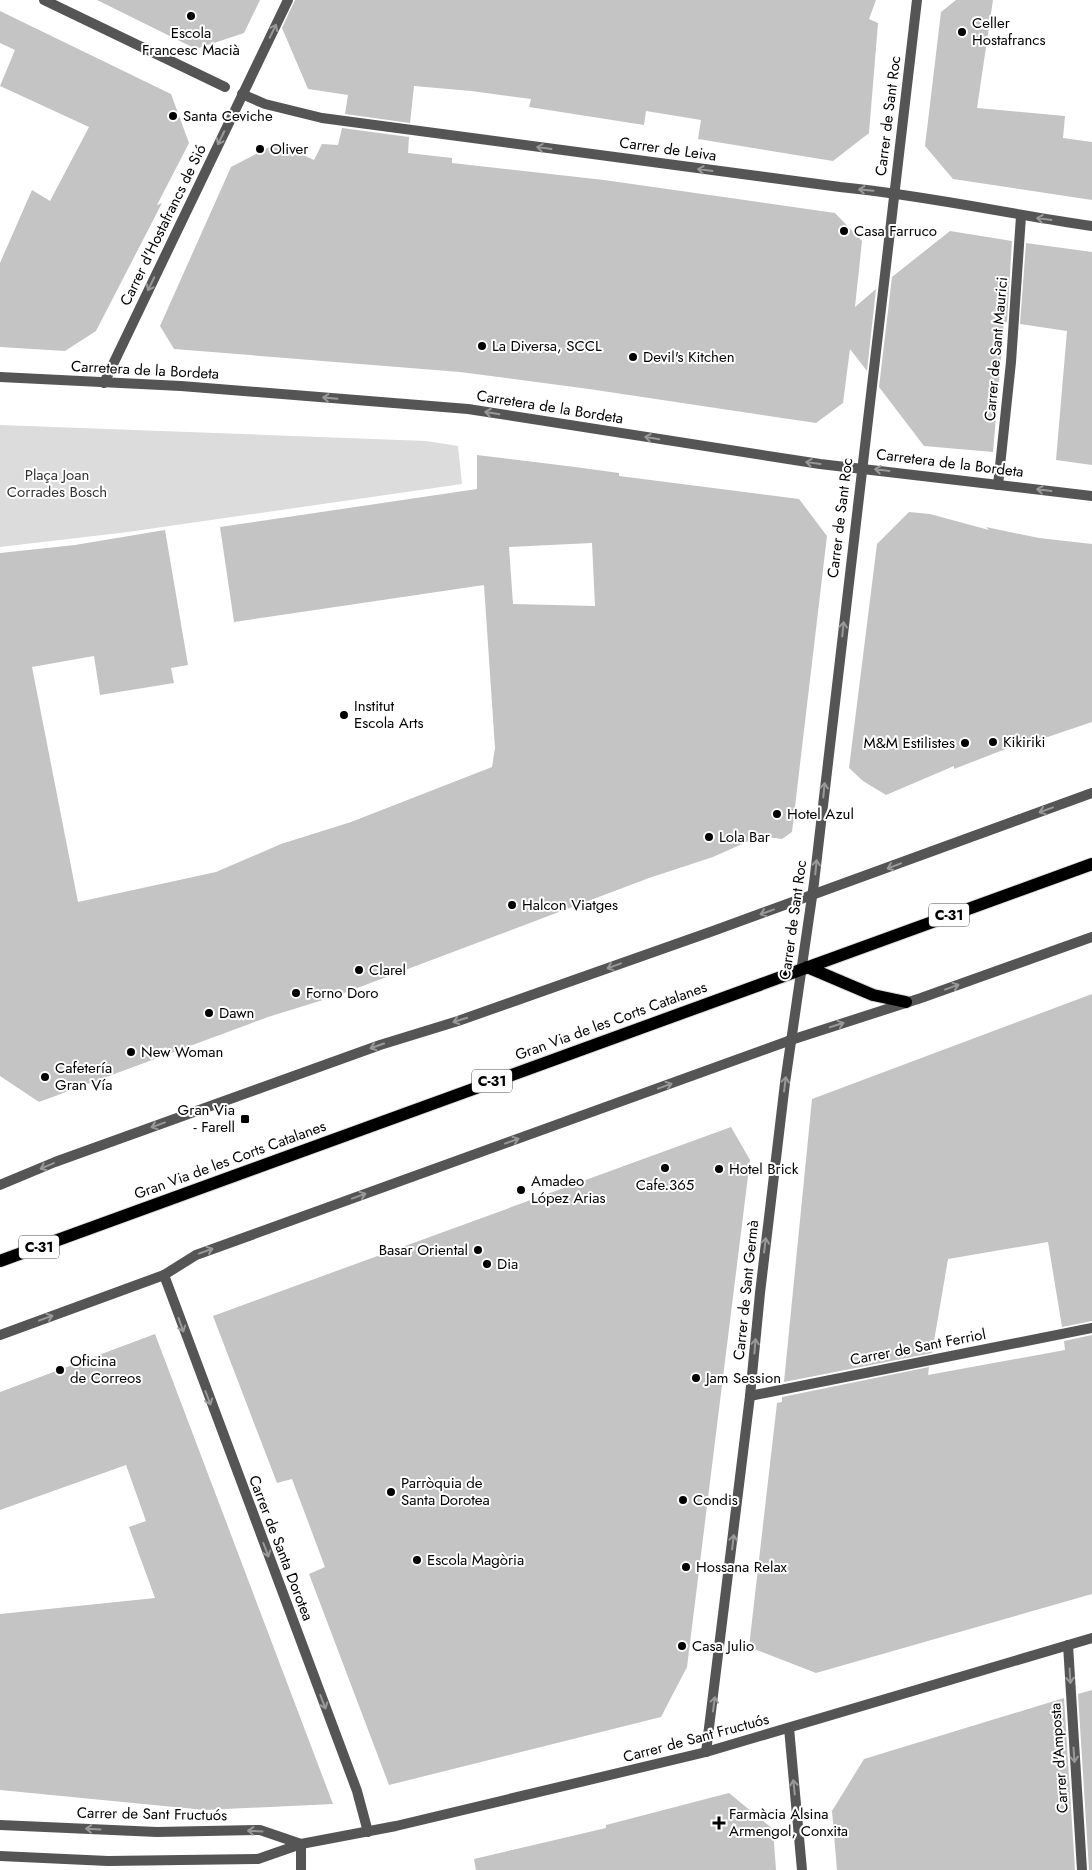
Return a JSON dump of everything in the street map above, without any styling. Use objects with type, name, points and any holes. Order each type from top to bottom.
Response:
[{"type":"main road","name":"Gran Via de les Corts Catalanes","points":[[0,1261],[1092,864]]},
{"type":"main road","points":[[804,968],[873,995],[906,1002]]},
{"type":"street","points":[[44,0],[225,87]]},
{"type":"street","name":"Carrer d'Hostafrancs de Sió","points":[[104,382],[288,0]]},
{"type":"street","name":"Carrer de Sant Roc","points":[[791,1040],[804,968],[813,896],[916,0]]},
{"type":"street","name":"Carrer de Leiva","points":[[242,94],[283,109],[322,118],[840,188],[894,192],[1021,216],[1092,226]]},
{"type":"street","name":"Carrer de Sant Maurici","points":[[998,485],[1011,362],[1021,216]]},
{"type":"street","name":"Carretera de la Bordeta","points":[[0,377],[181,386],[468,409],[811,463],[1092,496]]},
{"type":"street","points":[[0,1185],[55,1162],[380,1045],[513,1002],[813,896],[1092,794]]},
{"type":"street","points":[[0,1335],[164,1275],[196,1255],[791,1040],[1092,937]]},
{"type":"street","name":"Carrer de Sant Germà","points":[[706,1752],[791,1040]]},
{"type":"street","name":"Carrer de Santa Dorotea","points":[[164,1275],[358,1792],[368,1832]]},
{"type":"street","name":"Carrer de Sant Ferriol","points":[[750,1396],[1092,1328]]},
{"type":"street","name":"Carrer de Sant Fructuós","points":[[0,1856],[108,1861],[258,1859],[301,1844],[368,1832],[706,1752],[1092,1638]]},
{"type":"street","name":"Carrer d'Amposta","points":[[1068,1645],[1082,1870]]},
{"type":"street","points":[[789,1728],[802,1870]]},
{"type":"street","name":"Carrer de Sant Fructuós","points":[[0,1825],[157,1832],[260,1830],[301,1844]]},
{"type":"street","points":[[301,1844],[301,1870]]},
{"type":"green space","name":"Plaça Joan Corrades Bosch","points":[[0,425],[426,441],[458,446],[462,484],[128,532],[0,547]]},
{"type":"building","name":"Escola Francesc Macià","points":[[97,0],[260,0],[244,33],[196,49]]},
{"type":"building","points":[[295,0],[876,0],[869,19],[878,23],[869,133],[833,161],[698,139],[701,120],[646,111],[644,125],[529,107],[531,99],[414,86],[410,123],[345,114],[348,95],[308,89],[282,28]]},
{"type":"building","points":[[956,0],[993,0],[977,108],[1065,116],[1063,138],[1092,142],[1092,200],[953,179],[925,146],[941,12]]},
{"type":"building","points":[[0,11],[171,94],[189,143],[157,205],[162,203],[96,331],[65,351],[0,347],[0,263],[32,190],[50,201],[89,127],[0,86],[15,50],[0,43]]},
{"type":"building","points":[[342,128],[409,137],[408,153],[452,158],[452,163],[604,180],[835,213],[862,241],[855,307],[876,289],[867,371],[850,349],[843,403],[816,423],[460,372],[174,349],[160,326],[231,167],[277,143],[314,160],[322,144],[338,145]]},
{"type":"building","points":[[950,231],[1012,241],[1007,322],[1004,322],[993,452],[924,446],[879,387],[892,277]]},
{"type":"building","points":[[1026,243],[1092,252],[1092,465],[1056,460],[1067,331],[1020,324]]},
{"type":"building","points":[[477,455],[619,473],[619,476],[799,499],[827,536],[792,832],[782,839],[760,836],[713,857],[649,878],[336,996],[268,1017],[39,1102],[0,1076],[0,553],[75,545],[165,530],[188,665],[171,668],[174,683],[100,695],[94,656],[32,667],[78,902],[216,872],[281,844],[351,822],[492,767],[495,748],[484,585],[234,622],[220,527],[477,489]],"holes":[[[592,543],[595,606],[513,604],[509,547]]]},
{"type":"building","points":[[909,512],[930,514],[989,530],[986,527],[1039,538],[1092,544],[1092,722],[1024,745],[1024,742],[954,769],[954,766],[886,795],[863,781],[849,768],[877,544]]},
{"type":"building","points":[[1092,994],[1092,1321],[1062,1327],[1048,1242],[948,1259],[932,1353],[784,1382],[812,1099]]},
{"type":"building","points":[[731,1127],[750,1160],[687,1667],[661,1717],[389,1785],[309,1574],[325,1567],[292,1479],[277,1483],[213,1316]]},
{"type":"building","points":[[155,1334],[333,1804],[205,1810],[0,1790],[0,1614],[155,1598],[129,1527],[146,1521],[126,1465],[0,1510],[0,1392]]},
{"type":"building","points":[[1092,1335],[1092,1594],[816,1673],[749,1647],[777,1403],[782,1402],[782,1397],[929,1367],[928,1375],[1065,1350],[1064,1341]]},
{"type":"building","points":[[1092,1690],[1092,1870],[1089,1870],[1078,1694]]},
{"type":"building","points":[[1064,1698],[1075,1870],[837,1870],[832,1811],[864,1759]]},
{"type":"building","points":[[729,1793],[773,1829],[776,1870],[476,1870],[474,1859],[606,1828],[606,1825]]},
{"type":"place","name":"Escola Francesc Macià","points":[[191,16]]},
{"type":"place","name":"Celler Hostafrancs","points":[[962,32]]},
{"type":"place","name":"Santa Ceviche","points":[[173,116]]},
{"type":"place","name":"Oliver","points":[[260,149]]},
{"type":"place","name":"Casa Farruco","points":[[844,231]]},
{"type":"place","name":"La Diversa, SCCL","points":[[482,346]]},
{"type":"place","name":"Devil's Kitchen","points":[[633,357]]},
{"type":"place","name":"Institut Escola Arts","points":[[344,715]]},
{"type":"place","name":"Kikiriki","points":[[993,742]]},
{"type":"place","name":"M&M Estilistes","points":[[965,743]]},
{"type":"place","name":"Hotel Azul","points":[[777,814]]},
{"type":"place","name":"Lola Bar","points":[[709,837]]},
{"type":"place","name":"Halcon Viatges","points":[[512,905]]},
{"type":"place","name":"Clarel","points":[[359,970]]},
{"type":"place","name":"Forno Doro","points":[[296,993]]},
{"type":"place","name":"Dawn","points":[[209,1013]]},
{"type":"place","name":"New Woman","points":[[131,1052]]},
{"type":"place","name":"Cafetería Gran Vía","points":[[45,1077]]},
{"type":"place","name":"Gran Via - Farell","points":[[245,1119]]},
{"type":"place","name":"Cafe.365","points":[[665,1168]]},
{"type":"place","name":"Hotel Brick","points":[[719,1169]]},
{"type":"place","name":"Amadeo López Arias","points":[[521,1190]]},
{"type":"place","name":"Basar Oriental","points":[[478,1250]]},
{"type":"place","name":"Dia","points":[[487,1264]]},
{"type":"place","name":"Oficina de Correos","points":[[60,1370]]},
{"type":"place","name":"Jam Session","points":[[696,1378]]},
{"type":"place","name":"Parròquia de Santa Dorotea","points":[[391,1492]]},
{"type":"place","name":"Condis","points":[[683,1500]]},
{"type":"place","name":"Escola Magòria","points":[[417,1560]]},
{"type":"place","name":"Hossana Relax","points":[[686,1567]]},
{"type":"place","name":"Casa Julio","points":[[682,1646]]},
{"type":"place","name":"Farmàcia Alsina Armengol, Conxita","points":[[719,1823]]}]
